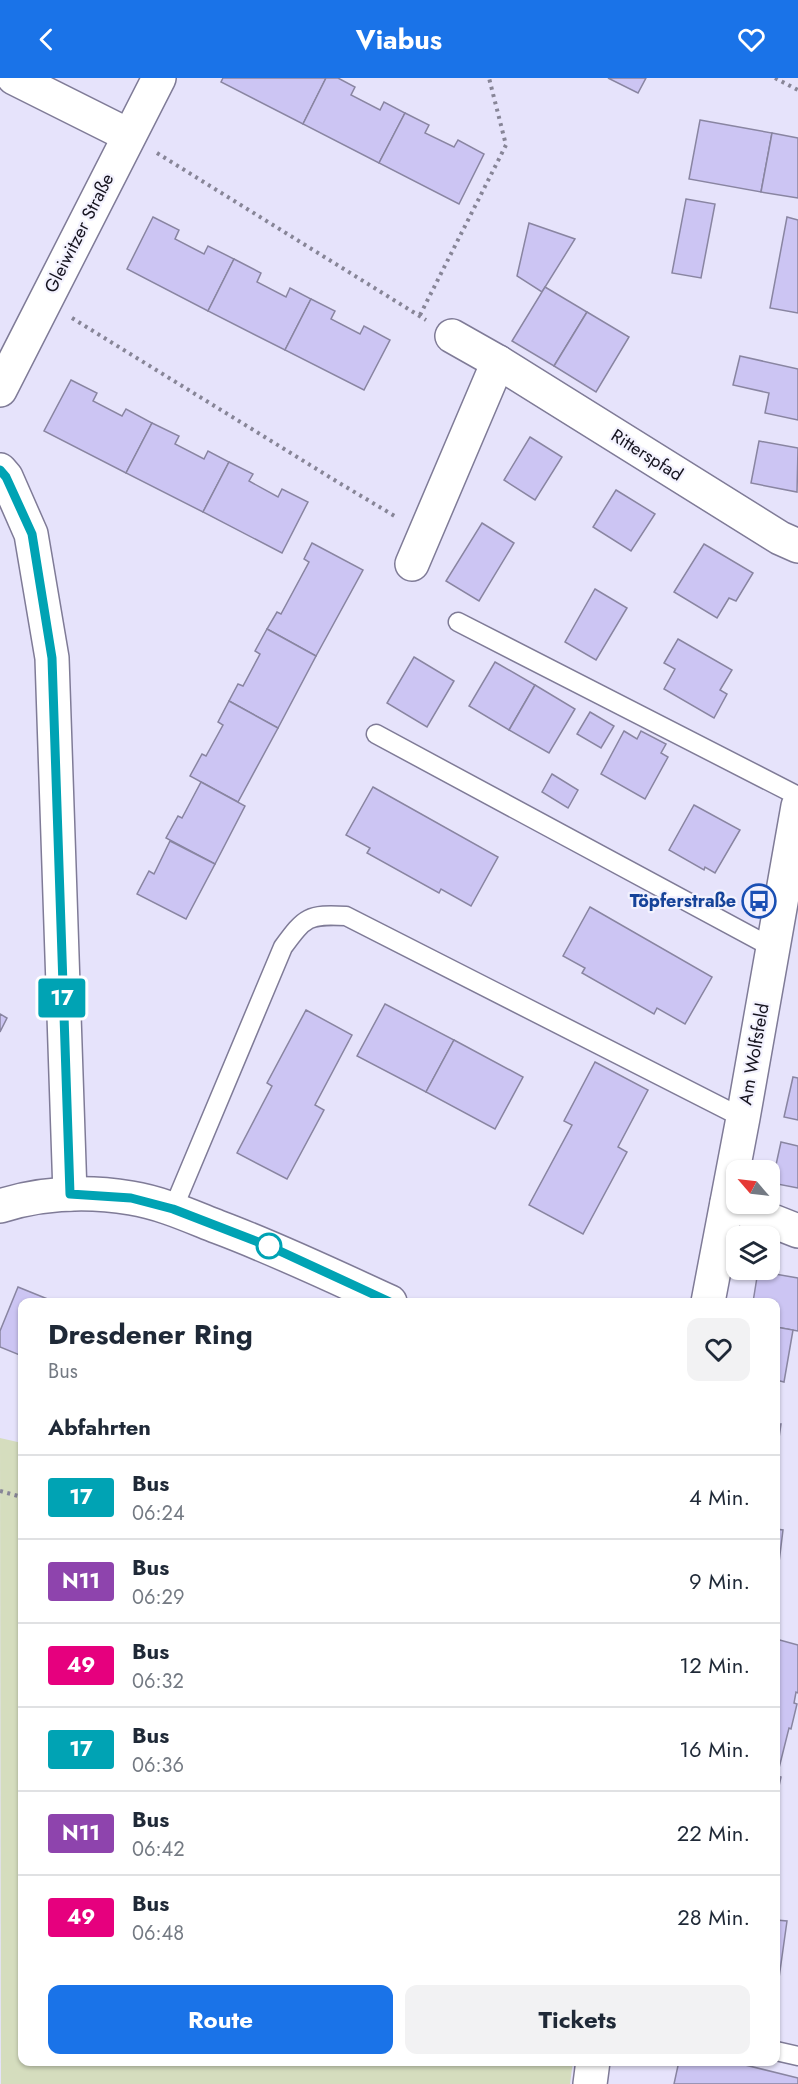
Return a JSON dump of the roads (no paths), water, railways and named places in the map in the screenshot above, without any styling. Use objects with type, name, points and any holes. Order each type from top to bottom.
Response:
[{"type":"street","points":[[14,78],[128,135]]},
{"type":"street","name":"Gleiwitzer Straße","points":[[0,390],[159,78]]},
{"type":"street","name":"Ritterspfad","points":[[452,336],[498,362],[780,538],[798,546]]},
{"type":"street","points":[[412,564],[498,362]]},
{"type":"street","points":[[0,470],[6,477],[32,534],[52,658],[70,1194]]},
{"type":"street","name":"Am Wolfsfeld","points":[[735,1160],[773,948],[788,917],[798,806]]},
{"type":"street","points":[[0,1206],[18,1200],[70,1194],[131,1198],[173,1209],[271,1247],[381,1298]]},
{"type":"street","name":"Am Wolfsfeld","points":[[709,1298],[726,1208]]},
{"type":"street","points":[[755,1214],[798,1231]]},
{"type":"street","points":[[590,2084],[592,2066]]},
{"type":"lane","points":[[458,622],[798,796]]},
{"type":"lane","points":[[376,734],[773,948]]},
{"type":"lane","points":[[173,1209],[283,947],[300,924],[320,915],[346,916],[743,1118]]},
{"type":"lane","points":[[780,2052],[798,2056]]},
{"type":"place","name":"Töpferstraße","points":[[759,901]]}]
